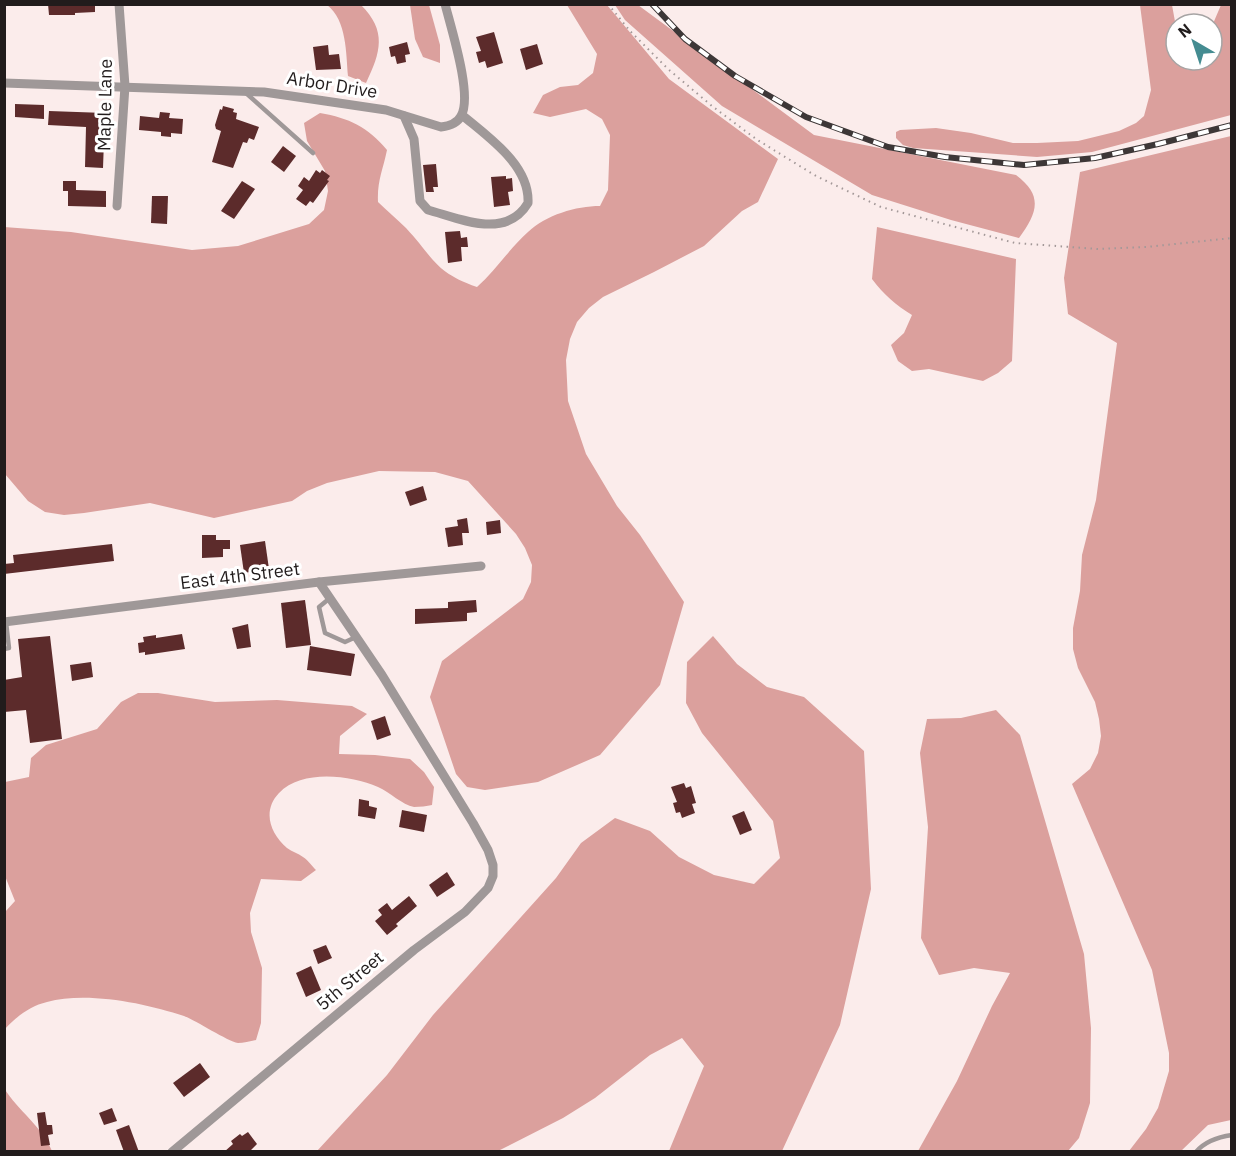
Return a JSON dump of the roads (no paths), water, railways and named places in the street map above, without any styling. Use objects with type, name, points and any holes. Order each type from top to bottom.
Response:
[{"type":"street","name":"Maple Lane","points":[[117,206],[125,86],[119,4]]},
{"type":"street","points":[[404,116],[414,139],[420,201],[423,206],[428,210],[482,224],[506,223],[517,218],[528,203],[526,183],[504,153],[462,115],[466,97],[445,4]]},
{"type":"street","name":"Arbor Drive","points":[[4,83],[264,92],[386,110],[441,127],[450,125],[462,115]]},
{"type":"street","name":"East 4th Street","points":[[5,622],[320,582],[481,566]]},
{"type":"street","name":"5th Street","points":[[172,1152],[414,950],[465,912],[488,888],[493,876],[493,865],[488,850],[468,814],[320,582]]},
{"type":"lane","points":[[244,91],[313,153]]},
{"type":"lane","points":[[330,598],[319,607],[325,633],[345,642],[356,637]]},
{"type":"lane","points":[[4,649],[9,648],[5,622]]},
{"type":"lane","points":[[1196,1152],[1200,1146],[1218,1137],[1232,1135]]},
{"type":"railway","points":[[652,4],[685,39],[735,76],[806,117],[888,147],[945,157],[1024,165],[1095,158],[1232,125]]}]
